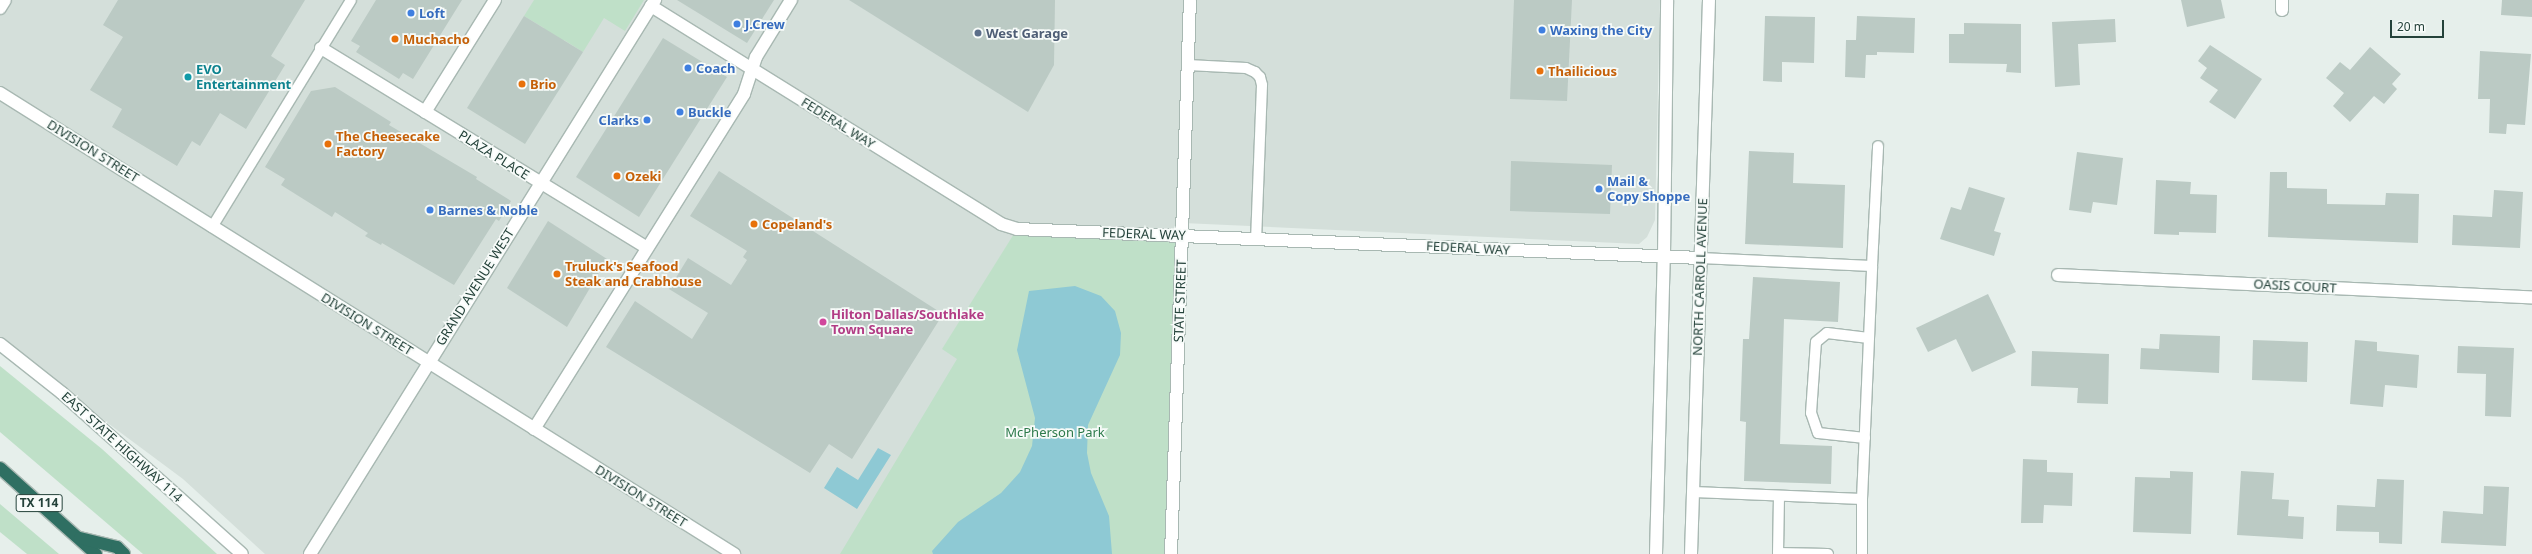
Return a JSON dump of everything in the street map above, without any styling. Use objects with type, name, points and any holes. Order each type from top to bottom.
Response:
[{"type":"highway","name":"TX 114","points":[[0,468],[96,554]]},
{"type":"highway","points":[[78,537],[117,547],[124,554]]},
{"type":"street","points":[[0,8],[5,0]]},
{"type":"street","points":[[425,112],[495,0]]},
{"type":"street","points":[[534,429],[744,94],[757,54],[791,0]]},
{"type":"street","name":"STATE STREET","points":[[1171,554],[1190,0]]},
{"type":"street","points":[[1656,554],[1664,256],[1667,0]]},
{"type":"street","name":"NORTH CARROLL AVENUE","points":[[1691,554],[1708,0]]},
{"type":"street","name":"FEDERAL WAY","points":[[653,3],[752,69],[1001,224],[1017,229],[1700,258]]},
{"type":"street","name":"GRAND AVENUE WEST","points":[[310,554],[428,362],[653,3]]},
{"type":"street","name":"PLAZA PLACE","points":[[321,48],[647,248]]},
{"type":"street","name":"DIVISION STREET","points":[[0,93],[734,554]]},
{"type":"street","name":"OASIS COURT","points":[[2058,275],[2532,296]]},
{"type":"street","name":"EAST STATE HIGHWAY 114","points":[[0,344],[62,393],[242,554]]},
{"type":"lane","points":[[212,226],[351,0]]},
{"type":"lane","points":[[1188,65],[1246,68],[1255,72],[1260,77],[1262,85],[1256,238]]},
{"type":"lane","points":[[1862,554],[1862,499],[1878,146]]},
{"type":"lane","points":[[1700,258],[1872,266]]},
{"type":"lane","points":[[1865,438],[1818,433],[1811,413],[1816,342],[1827,333],[1869,338]]},
{"type":"lane","points":[[1694,492],[1862,499]]},
{"type":"lane","points":[[1779,496],[1778,553],[1828,554]]},
{"type":"shaded area","points":[[5,0],[1660,0],[1655,220],[1647,237],[1639,244],[1183,223],[1171,554],[265,554],[183,479],[0,343],[0,8]]},
{"type":"green space","points":[[534,0],[644,0],[625,31],[604,18],[583,52],[564,40],[551,61],[531,49],[544,28],[524,16]]},
{"type":"green space","name":"McPherson Park","points":[[1017,229],[1183,235],[1171,554],[840,554],[957,359],[942,349]]},
{"type":"green space","points":[[0,366],[102,449],[217,554],[143,554],[0,432]]},
{"type":"green space","points":[[0,504],[59,554],[27,554],[0,532]]},
{"type":"water","points":[[1075,286],[1101,296],[1115,311],[1121,333],[1120,355],[1088,425],[1087,453],[1091,473],[1109,516],[1112,554],[933,554],[932,551],[958,522],[1001,493],[1020,472],[1032,446],[1035,418],[1017,350],[1029,291]]},
{"type":"water","points":[[878,448],[891,455],[857,509],[824,488],[837,467],[858,480]]},
{"type":"building","name":"EVO Entertainment","points":[[118,0],[305,0],[271,56],[285,65],[246,129],[220,113],[200,146],[192,141],[177,166],[112,127],[122,109],[90,90],[123,37],[103,25]]},
{"type":"building","name":"Muchacho","points":[[376,0],[462,0],[413,79],[403,73],[399,79],[356,52],[360,46],[351,41]]},
{"type":"building","name":"J.Crew","points":[[677,0],[774,0],[747,43]]},
{"type":"building","name":"West Garage","points":[[849,0],[1055,0],[1054,65],[1028,112]]},
{"type":"building","points":[[1514,0],[1572,0],[1567,101],[1510,99]]},
{"type":"building","points":[[2181,0],[2221,0],[2225,18],[2187,27]]},
{"type":"building","points":[[2502,0],[2532,0],[2532,17],[2501,15]]},
{"type":"building","name":"Brio","points":[[524,16],[583,52],[525,144],[467,108]]},
{"type":"building","points":[[1765,16],[1815,17],[1814,63],[1782,62],[1782,82],[1763,81]]},
{"type":"building","points":[[1857,16],[1915,18],[1914,53],[1877,52],[1877,55],[1866,55],[1865,78],[1845,77],[1846,40],[1856,40]]},
{"type":"building","points":[[2115,19],[2116,42],[2078,44],[2080,85],[2055,87],[2052,22]]},
{"type":"building","points":[[1964,23],[2021,24],[2021,73],[2006,72],[2007,64],[1949,63],[1949,34],[1964,34]]},
{"type":"building","points":[[663,38],[727,77],[639,217],[576,177]]},
{"type":"building","points":[[2210,45],[2262,79],[2235,119],[2209,102],[2218,90],[2200,78],[2207,68],[2198,61]]},
{"type":"building","points":[[2370,47],[2401,74],[2392,84],[2397,89],[2384,104],[2374,96],[2350,122],[2333,106],[2344,93],[2326,78],[2340,62],[2350,70]]},
{"type":"building","points":[[2480,51],[2531,54],[2525,125],[2507,124],[2506,134],[2489,133],[2490,99],[2478,99]]},
{"type":"building","points":[[335,87],[391,122],[389,125],[477,177],[476,179],[511,201],[499,221],[496,219],[454,285],[382,243],[381,245],[365,236],[368,233],[335,212],[332,217],[281,185],[285,179],[265,167],[311,91]]},
{"type":"building","points":[[1749,151],[1794,153],[1793,183],[1845,185],[1843,248],[1745,244]]},
{"type":"building","points":[[2077,152],[2123,158],[2117,205],[2093,202],[2091,213],[2069,210]]},
{"type":"building","points":[[1511,161],[1612,165],[1610,214],[1510,211]]},
{"type":"building","name":"Hilton Dallas/Southlake Town Square","points":[[719,171],[943,314],[852,459],[829,444],[810,473],[606,347],[635,301],[692,339],[708,313],[669,289],[688,258],[731,285],[747,260],[743,257],[747,251],[690,216]]},
{"type":"building","points":[[2270,172],[2287,172],[2287,188],[2327,189],[2327,204],[2385,205],[2386,193],[2419,194],[2418,243],[2268,237]]},
{"type":"building","points":[[2156,180],[2191,182],[2190,194],[2217,195],[2216,233],[2179,232],[2179,235],[2154,234]]},
{"type":"building","points":[[1969,187],[2005,198],[1994,231],[2001,233],[1994,256],[1940,239],[1951,207],[1961,210]]},
{"type":"building","points":[[2494,190],[2523,192],[2520,248],[2452,245],[2453,215],[2492,217]]},
{"type":"building","name":"Truluck's Seafood Steak and Crabhouse","points":[[548,221],[607,259],[567,327],[507,288]]},
{"type":"building","points":[[1753,277],[1840,282],[1838,322],[1784,319],[1780,444],[1832,446],[1831,484],[1744,481],[1746,422],[1740,421],[1743,339],[1749,339]]},
{"type":"building","points":[[1988,294],[2016,352],[1972,372],[1956,339],[1928,352],[1916,328]]},
{"type":"building","points":[[2160,334],[2220,336],[2219,373],[2140,369],[2141,348],[2159,349]]},
{"type":"building","points":[[2253,340],[2308,342],[2307,382],[2252,380]]},
{"type":"building","points":[[2355,340],[2377,342],[2377,351],[2419,355],[2417,388],[2385,385],[2383,407],[2350,404]]},
{"type":"building","points":[[2458,346],[2514,348],[2511,417],[2485,416],[2486,374],[2457,373]]},
{"type":"building","points":[[2032,351],[2109,354],[2108,404],[2077,403],[2078,388],[2031,386]]},
{"type":"building","points":[[2023,459],[2047,460],[2047,472],[2073,473],[2072,506],[2044,505],[2043,523],[2021,523]]},
{"type":"building","points":[[2170,471],[2193,472],[2191,534],[2133,532],[2135,477],[2170,478]]},
{"type":"building","points":[[2241,471],[2274,473],[2272,499],[2289,500],[2288,516],[2304,517],[2303,539],[2237,535]]},
{"type":"building","points":[[2377,479],[2404,480],[2402,544],[2379,543],[2379,532],[2336,531],[2337,505],[2375,507]]},
{"type":"building","points":[[2484,486],[2509,487],[2506,546],[2441,543],[2443,511],[2483,514]]},
{"type":"place","name":"Loft","points":[[411,13]]},
{"type":"place","name":"J.Crew","points":[[737,24]]},
{"type":"place","name":"Waxing the City","points":[[1542,30]]},
{"type":"place","name":"West Garage","points":[[978,33]]},
{"type":"place","name":"Muchacho","points":[[395,39]]},
{"type":"place","name":"Coach","points":[[688,68]]},
{"type":"place","name":"Thailicious","points":[[1540,71]]},
{"type":"place","name":"EVO Entertainment","points":[[188,77]]},
{"type":"place","name":"Brio","points":[[522,84]]},
{"type":"place","name":"Buckle","points":[[680,112]]},
{"type":"place","name":"Clarks","points":[[647,120]]},
{"type":"place","name":"The Cheesecake Factory","points":[[328,144]]},
{"type":"place","name":"Ozeki","points":[[617,176]]},
{"type":"place","name":"Mail & Copy Shoppe","points":[[1599,189]]},
{"type":"place","name":"Barnes & Noble","points":[[430,210]]},
{"type":"place","name":"Copeland's","points":[[754,224]]},
{"type":"place","name":"Truluck's Seafood Steak and Crabhouse","points":[[557,274]]},
{"type":"place","name":"Hilton Dallas/Southlake Town Square","points":[[823,322]]}]
